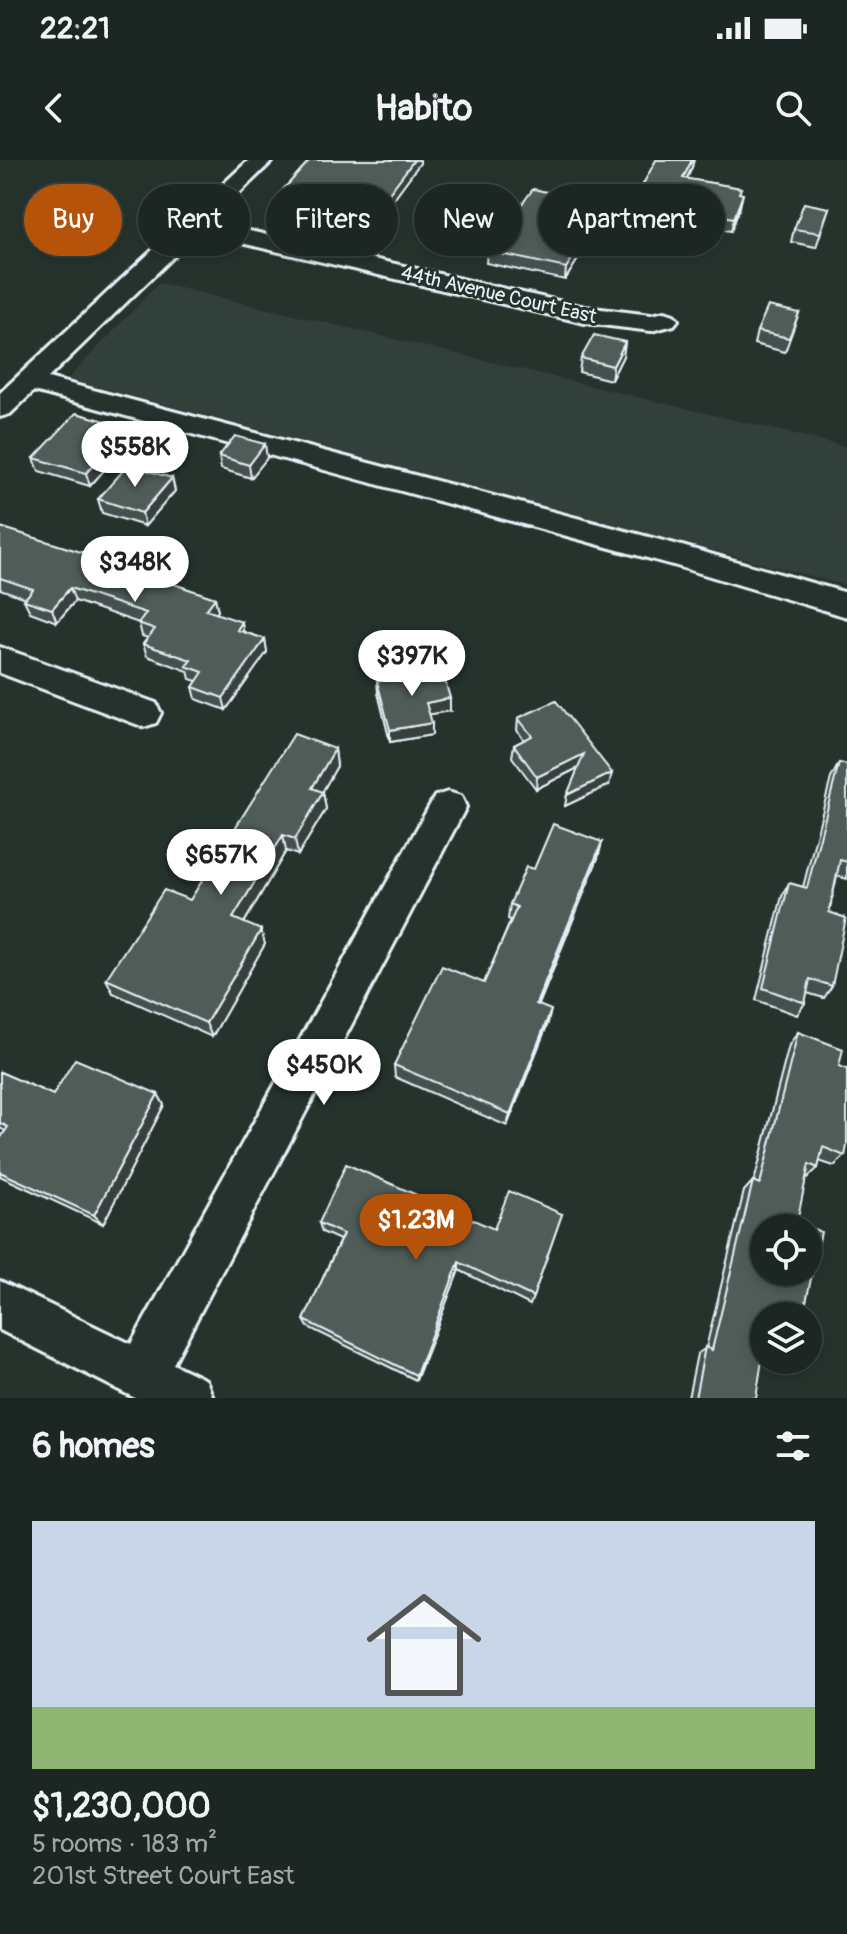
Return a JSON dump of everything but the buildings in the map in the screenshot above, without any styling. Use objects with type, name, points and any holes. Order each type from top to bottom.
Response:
[{"type":"street","points":[[237,184],[262,160]]},
{"type":"street","name":"44th Avenue Court East","points":[[250,238],[585,315],[651,323],[665,320]]},
{"type":"street","points":[[0,408],[160,256]]},
{"type":"street","points":[[28,381],[675,555],[847,605]]},
{"type":"street","points":[[0,660],[144,713]]},
{"type":"street","points":[[141,1375],[448,807]]},
{"type":"street","points":[[0,1305],[188,1398]]},
{"type":"shaded area","points":[[159,283],[847,447],[847,586],[68,379]]}]
